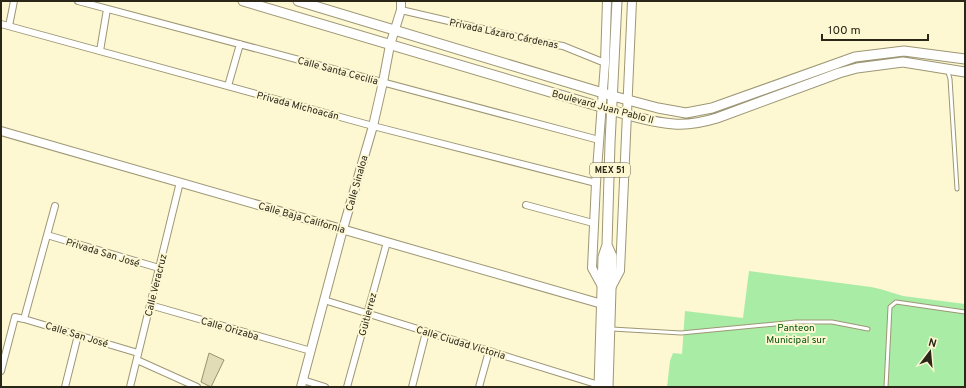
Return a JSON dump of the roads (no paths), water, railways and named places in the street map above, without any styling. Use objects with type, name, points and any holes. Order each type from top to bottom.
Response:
[{"type":"main road","name":"Boulevard Juan Pablo II","points":[[243,1],[601,107],[652,120],[676,124],[700,122],[717,118],[839,73],[857,68],[903,62],[965,72]]},
{"type":"main road","name":"Boulevard Juan Pablo II","points":[[298,1],[613,96],[658,108],[686,113],[712,108],[855,57],[904,50],[965,59]]},
{"type":"main road","name":"MEX 51","points":[[602,386],[602,304],[607,288],[612,256],[607,245],[617,1]]},
{"type":"main road","name":"MEX 51","points":[[602,386],[610,329],[607,288]]},
{"type":"street","points":[[9,26],[14,1]]},
{"type":"street","name":"Calle Santa Cecilia","points":[[78,1],[599,140]]},
{"type":"street","name":"Calle Sinaloa","points":[[302,384],[343,229],[373,126],[390,45],[401,10],[401,1]]},
{"type":"street","points":[[608,1],[593,223],[592,268],[607,288],[620,271],[632,1]]},
{"type":"street","points":[[100,51],[107,9]]},
{"type":"street","name":"Privada Lázaro Cárdenas","points":[[401,10],[539,42],[563,46],[605,63]]},
{"type":"street","name":"Privada Michoacán","points":[[1,24],[373,126],[596,184]]},
{"type":"street","points":[[228,86],[240,44]]},
{"type":"street","name":"Calle Baja California","points":[[1,131],[602,304]]},
{"type":"street","name":"Calle Veracruz","points":[[130,387],[180,182]]},
{"type":"street","points":[[526,205],[593,223]]},
{"type":"street","points":[[24,319],[55,206]]},
{"type":"street","name":"Privada San José","points":[[47,235],[159,268]]},
{"type":"street","name":"Guitierrez","points":[[347,387],[387,242]]},
{"type":"street","name":"Calle Ciudad Victoria","points":[[324,300],[602,386]]},
{"type":"street","name":"Calle Orizaba","points":[[150,305],[311,351]]},
{"type":"street","name":"Calle San José","points":[[1,371],[14,317],[138,353]]},
{"type":"street","points":[[412,387],[426,332]]},
{"type":"street","points":[[65,387],[78,335]]},
{"type":"street","points":[[479,387],[489,351]]},
{"type":"street","points":[[137,360],[196,387]]},
{"type":"street","points":[[302,384],[325,387]]},
{"type":"lane","points":[[948,69],[950,79],[957,190]]},
{"type":"lane","points":[[886,387],[890,307],[896,302],[965,312]]},
{"type":"lane","points":[[610,329],[681,334],[796,322],[832,322],[868,329]]},
{"type":"park label","name":"Panteon Municipal sur","points":[[796,332]]}]
